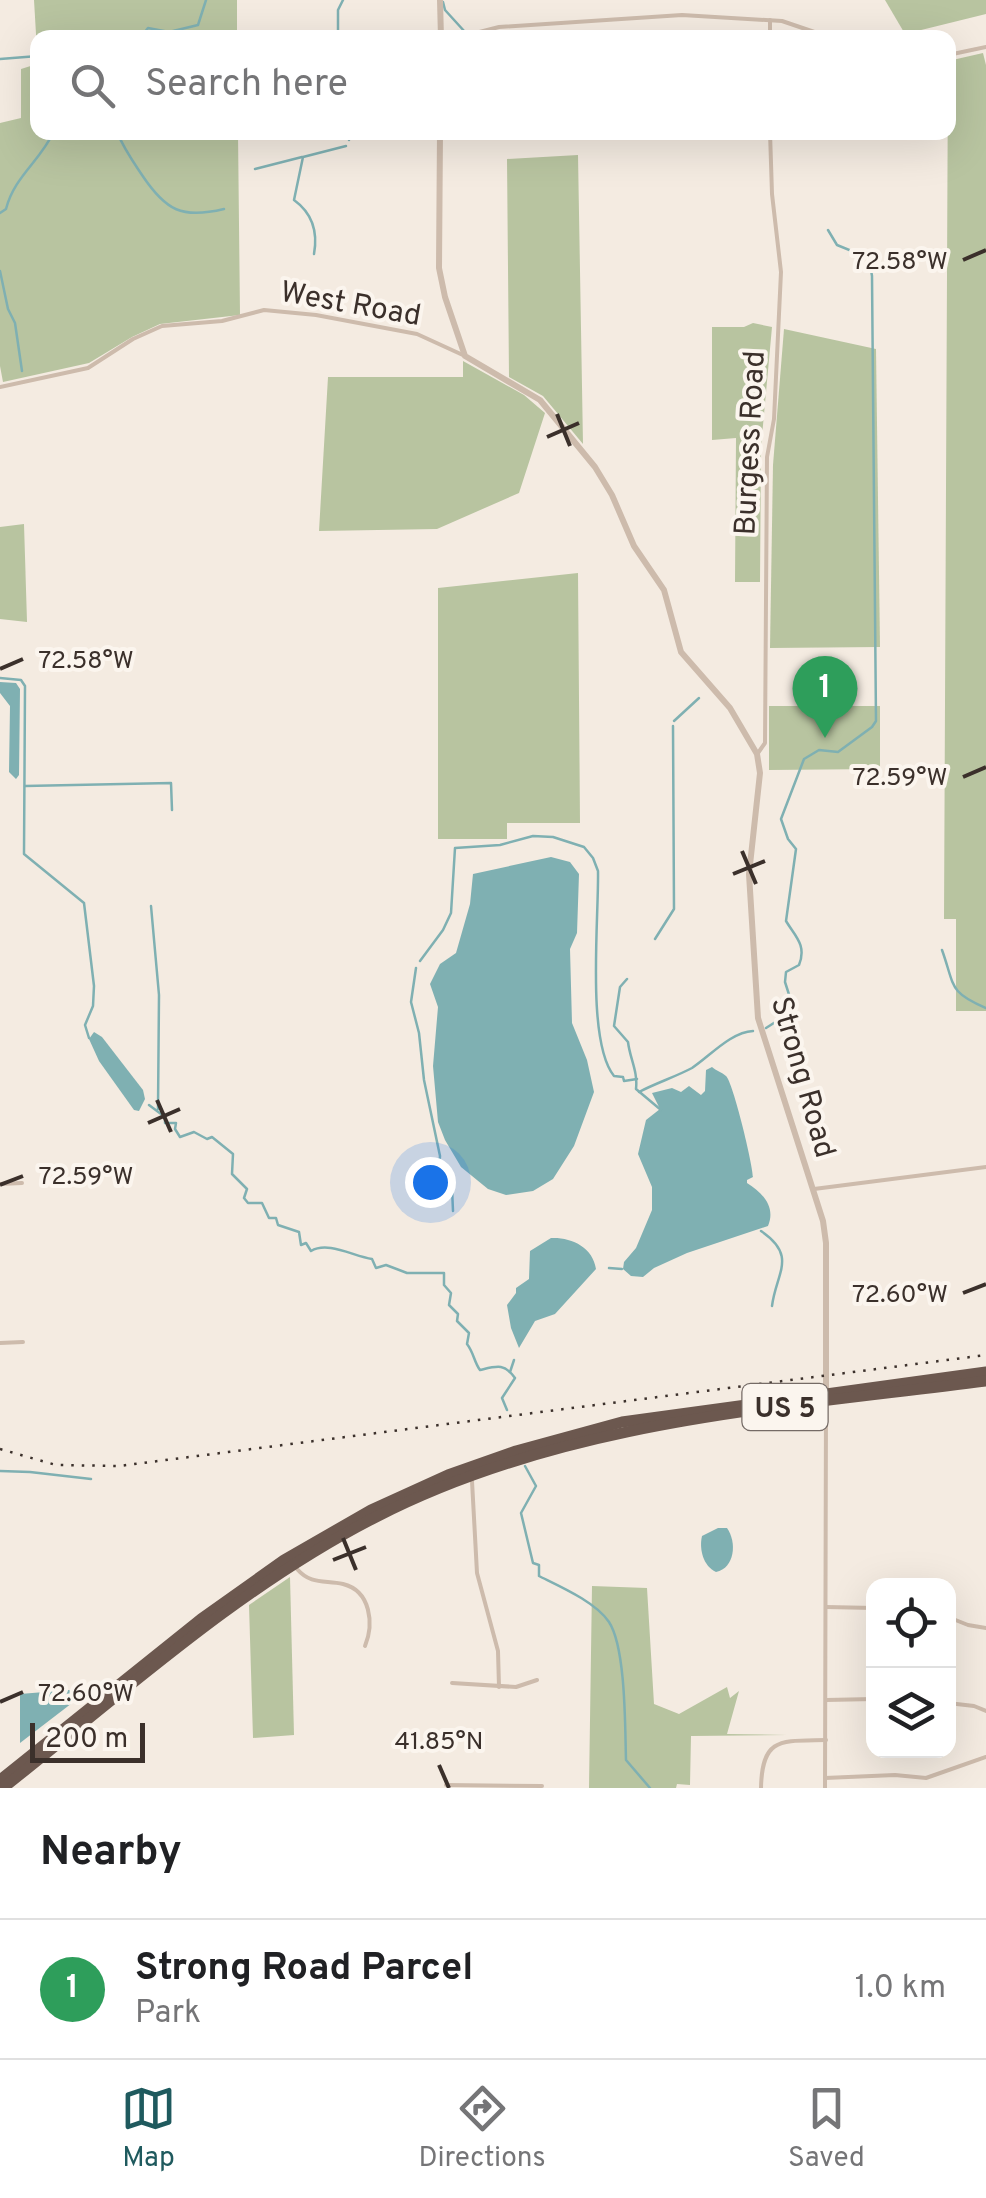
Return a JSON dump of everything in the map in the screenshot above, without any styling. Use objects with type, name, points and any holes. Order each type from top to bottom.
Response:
[{"type":"highway","name":"US 5","points":[[826,1398],[986,1372]]},
{"type":"highway","name":"US 5","points":[[0,1780],[291,1560],[371,1515],[469,1472],[670,1414],[986,1381]]},
{"type":"highway","name":"US 5","points":[[3,1788],[155,1662]]},
{"type":"street","points":[[440,0],[440,30]]},
{"type":"street","points":[[487,30],[668,16],[770,20],[812,30]]},
{"type":"street","points":[[770,20],[770,30]]},
{"type":"street","points":[[956,53],[986,47]]},
{"type":"street","points":[[440,140],[439,268],[445,298],[466,356],[540,400],[596,467],[634,546],[664,590],[681,652],[730,708],[757,754]]},
{"type":"street","name":"Burgess Road","points":[[757,754],[764,743],[767,458],[774,419],[781,288],[770,140]]},
{"type":"street","name":"West Road","points":[[0,387],[93,366],[133,339],[162,326],[222,321],[264,310],[316,315],[417,334],[466,356]]},
{"type":"street","name":"Strong Road","points":[[757,754],[760,773],[749,884],[758,1018],[814,1189],[826,1243],[825,1788]]},
{"type":"street","points":[[814,1189],[986,1167]]},
{"type":"street","points":[[0,1184],[22,1184]]},
{"type":"street","points":[[0,1343],[23,1342]]},
{"type":"street","points":[[469,1472],[474,1491],[479,1586],[498,1651],[499,1686]]},
{"type":"street","points":[[291,1560],[308,1580],[348,1586],[366,1602],[370,1621],[365,1646]]},
{"type":"street","points":[[826,1607],[866,1608]]},
{"type":"street","points":[[956,1620],[986,1628]]},
{"type":"street","points":[[452,1684],[516,1687],[537,1680]]},
{"type":"street","points":[[826,1700],[866,1699]]},
{"type":"street","points":[[956,1704],[986,1711]]},
{"type":"street","points":[[760,1788],[763,1760],[774,1745],[826,1740]]},
{"type":"street","points":[[825,1778],[926,1778],[986,1757]]},
{"type":"street","points":[[446,1785],[542,1786]]},
{"type":"green space","points":[[34,0],[237,0],[237,30],[36,30]]},
{"type":"green space","points":[[885,0],[986,0],[986,14],[921,30],[903,30]]},
{"type":"green space","points":[[983,53],[986,65],[986,1011],[956,1011],[956,919],[944,919],[948,140],[956,140],[956,59]]},
{"type":"green space","points":[[30,66],[30,140],[238,140],[240,315],[160,324],[89,363],[3,382],[0,123],[21,118],[21,69]]},
{"type":"green space","points":[[578,155],[583,444],[543,396],[509,377],[507,159]]},
{"type":"green space","points":[[753,323],[772,327],[761,447],[760,582],[735,582],[736,438],[712,440],[712,327],[744,327]]},
{"type":"green space","points":[[784,329],[876,349],[880,647],[770,648],[773,465]]},
{"type":"green space","points":[[463,361],[524,395],[545,413],[519,493],[437,529],[319,531],[328,377],[463,377]]},
{"type":"green space","points":[[24,524],[27,622],[0,619],[0,527]]},
{"type":"green space","points":[[578,573],[580,823],[507,823],[507,839],[438,839],[438,588]]},
{"type":"green space","points":[[769,706],[880,706],[880,769],[769,770]]},
{"type":"green space","points":[[290,1577],[294,1735],[253,1738],[249,1605]]},
{"type":"green space","points":[[592,1586],[647,1588],[654,1704],[679,1714],[727,1687],[730,1698],[739,1691],[727,1734],[787,1735],[691,1736],[690,1785],[589,1788]]},
{"type":"water","points":[[0,682],[16,683],[20,689],[16,779],[9,772],[10,706],[0,693]]},
{"type":"water","points":[[551,857],[570,862],[579,874],[577,933],[570,949],[572,1023],[587,1060],[594,1092],[574,1146],[553,1179],[533,1191],[506,1195],[488,1189],[461,1167],[438,1122],[433,1066],[438,1007],[430,984],[440,964],[456,953],[470,904],[473,874]]},
{"type":"water","points":[[94,1032],[143,1090],[145,1099],[139,1111],[134,1110],[99,1061],[89,1039]]},
{"type":"water","points":[[712,1067],[726,1076],[733,1093],[752,1169],[753,1177],[747,1183],[766,1201],[770,1213],[768,1226],[687,1253],[643,1277],[631,1276],[623,1269],[624,1262],[636,1248],[652,1210],[652,1187],[638,1154],[646,1120],[660,1109],[652,1093],[672,1088],[681,1092],[689,1086],[701,1095],[705,1091],[706,1070]]},
{"type":"water","points":[[551,1238],[566,1239],[586,1249],[596,1269],[555,1314],[535,1321],[519,1348],[507,1305],[516,1288],[529,1279],[530,1251]]},
{"type":"water","points":[[727,1528],[733,1547],[727,1565],[716,1572],[705,1561],[701,1541],[702,1536]]},
{"type":"water","points":[[69,1690],[76,1700],[20,1743],[20,1694]]},
{"type":"waterway","points":[[177,30],[198,25],[206,0]]},
{"type":"waterway","points":[[338,30],[338,10],[343,0]]},
{"type":"waterway","points":[[443,2],[445,10],[463,30]]},
{"type":"waterway","points":[[146,30],[158,30]]},
{"type":"waterway","points":[[0,59],[30,57]]},
{"type":"waterway","points":[[0,213],[49,140]]},
{"type":"waterway","points":[[121,140],[142,175],[167,204],[197,213],[224,209]]},
{"type":"waterway","points":[[314,254],[312,224],[294,200],[303,157],[346,146]]},
{"type":"waterway","points":[[255,169],[302,157]]},
{"type":"waterway","points":[[766,1028],[793,1007],[786,972],[799,965],[802,952],[786,921],[796,849],[781,819],[804,759],[819,750],[838,752],[876,721],[872,276],[869,258],[837,245],[828,230]]},
{"type":"waterway","points":[[0,271],[15,323],[22,371]]},
{"type":"waterway","points":[[0,678],[21,680],[25,686],[24,854],[84,903],[94,986],[93,1006],[85,1025],[89,1038]]},
{"type":"waterway","points":[[674,721],[699,698]]},
{"type":"waterway","points":[[655,939],[674,909],[673,726]]},
{"type":"waterway","points":[[25,786],[171,783],[172,810]]},
{"type":"waterway","points":[[420,961],[451,913],[455,848],[500,845],[533,836],[553,837],[584,847],[598,871],[597,1008],[605,1059],[614,1076],[623,1077],[624,1081],[637,1079]]},
{"type":"waterway","points":[[151,906],[159,995],[158,1109]]},
{"type":"waterway","points":[[942,950],[959,992],[986,1008]]},
{"type":"waterway","points":[[416,968],[411,1002],[440,1156],[439,1170],[452,1188],[453,1211]]},
{"type":"waterway","points":[[627,979],[620,987],[614,1026],[628,1042],[636,1089],[661,1110]]},
{"type":"waterway","points":[[639,1092],[692,1068],[729,1040],[753,1031]]},
{"type":"waterway","points":[[149,1105],[165,1117],[165,1123],[176,1123],[180,1137],[194,1132],[207,1139],[212,1137],[233,1154],[232,1174],[247,1189],[244,1198],[248,1203],[262,1203],[269,1218],[299,1232],[301,1245],[306,1243],[311,1251],[333,1248],[372,1259],[376,1268],[386,1265],[407,1273],[444,1273],[444,1285],[451,1293],[449,1305],[469,1333],[467,1344],[480,1370],[500,1367],[515,1378],[502,1398],[507,1410]]},
{"type":"waterway","points":[[761,1231],[782,1257],[772,1306]]},
{"type":"waterway","points":[[609,1268],[622,1269]]},
{"type":"waterway","points":[[510,1372],[514,1360]]},
{"type":"waterway","points":[[525,1466],[536,1486],[521,1513],[533,1563],[539,1565],[539,1576],[586,1601],[609,1622],[622,1669],[626,1760],[650,1788]]},
{"type":"waterway","points":[[0,1471],[91,1479]]},
{"type":"railway","points":[[0,1449],[56,1465],[119,1466],[986,1355]]},
{"type":"place","name":"Strong Road Parcel","points":[[825,738]]}]
